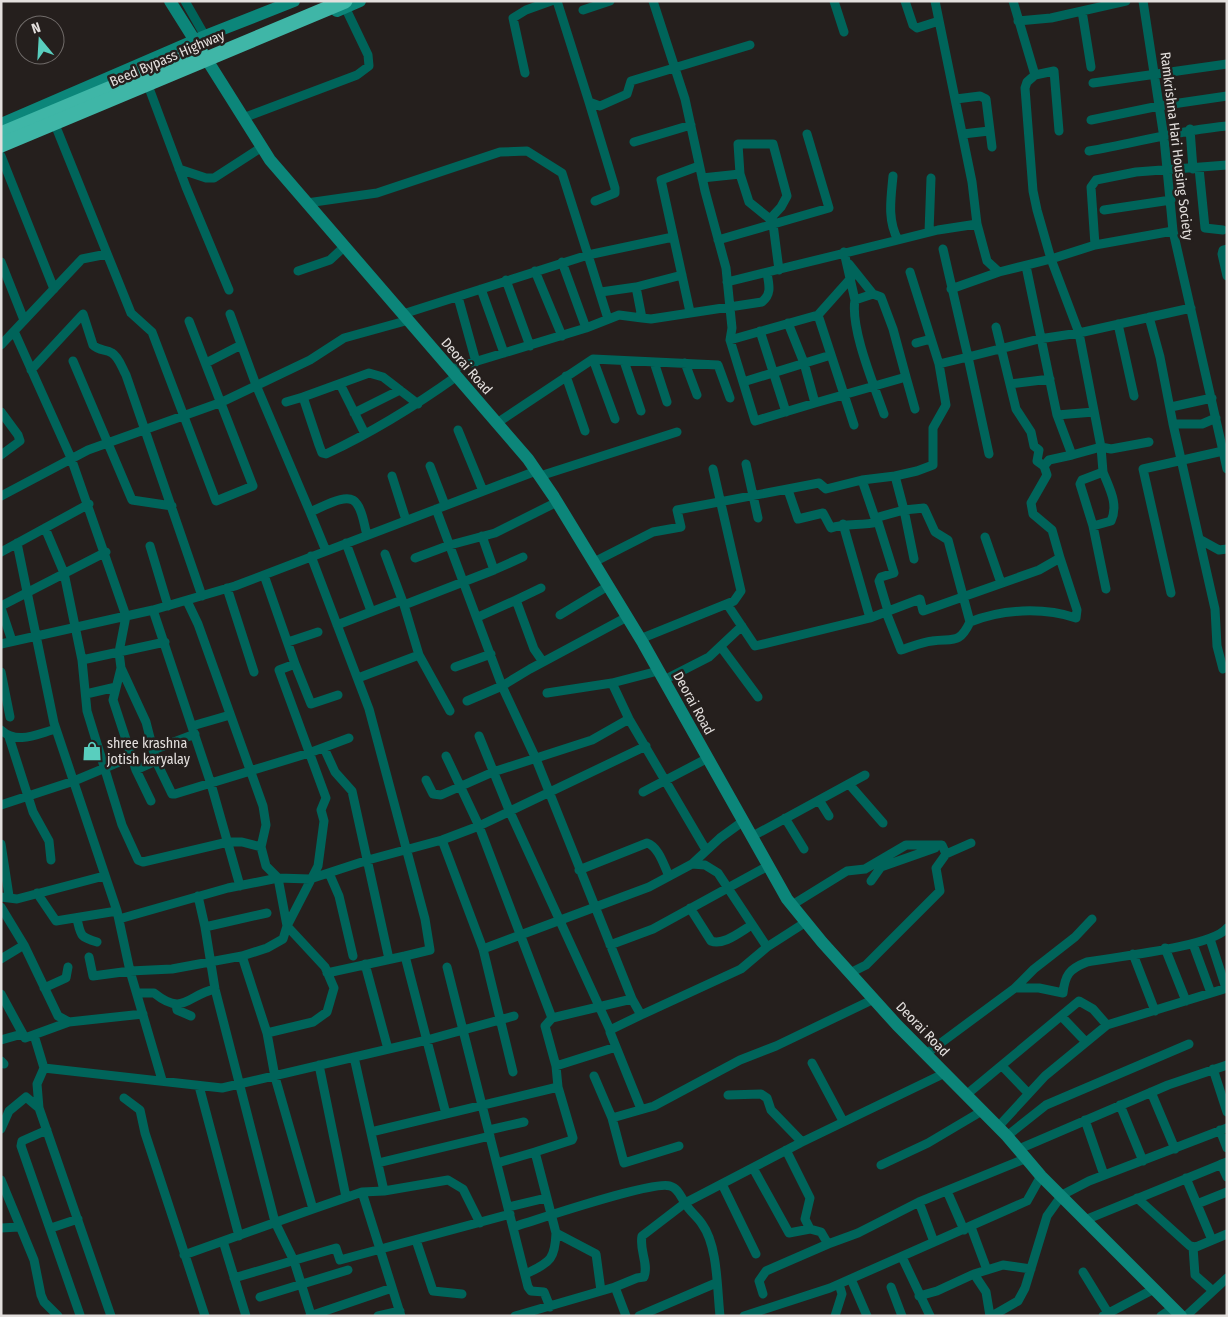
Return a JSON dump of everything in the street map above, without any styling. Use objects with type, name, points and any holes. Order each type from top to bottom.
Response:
[{"type":"highway","name":"Beed Bypass Highway","points":[[1,134],[320,1]]},
{"type":"highway","name":"Beed Bypass Highway","points":[[1,145],[345,4]]},
{"type":"street","points":[[170,1],[200,38]]},
{"type":"street","points":[[179,1],[200,38]]},
{"type":"street","points":[[185,1],[200,38]]},
{"type":"street","points":[[1,124],[200,38],[294,1]]},
{"type":"street","points":[[1,150],[149,88],[214,67],[345,4],[360,1]]},
{"type":"street","points":[[526,73],[512,18],[526,10],[551,1]]},
{"type":"street","points":[[557,1],[616,188],[612,196],[595,201]]},
{"type":"street","points":[[583,10],[610,1]]},
{"type":"street","points":[[653,1],[676,69],[691,125],[727,282],[730,307],[730,340],[755,421],[906,377]]},
{"type":"street","points":[[834,1],[844,32]]},
{"type":"street","points":[[904,1],[913,25],[917,28],[939,21]]},
{"type":"street","points":[[935,1],[963,134],[972,182],[977,224],[986,261],[999,272]]},
{"type":"street","points":[[1013,1],[1036,75]]},
{"type":"street","points":[[1018,21],[1052,18],[1126,1]]},
{"type":"street","name":"Ramkrishna Hari Housing Society","points":[[1143,1],[1164,138],[1171,200],[1172,231],[1225,450],[1227,469]]},
{"type":"street","points":[[243,118],[357,75],[369,66],[368,55],[345,4]]},
{"type":"street","points":[[1082,11],[1091,67]]},
{"type":"street","name":"Deorai Road","points":[[200,38],[214,67],[262,148],[307,203],[497,423],[538,474],[640,639],[742,822],[792,905],[850,973],[926,1054],[1042,1176],[1177,1312]]},
{"type":"street","points":[[589,102],[600,106],[627,94],[630,81],[676,69],[750,45]]},
{"type":"street","points":[[1093,83],[1227,64]]},
{"type":"street","points":[[1059,131],[1054,71],[1036,75],[1027,82],[1025,88],[1027,134],[1036,210],[1051,258],[1079,333],[1101,447],[1103,472],[1114,500],[1115,512],[1112,520],[1093,526]]},
{"type":"street","points":[[149,88],[180,172],[229,290]]},
{"type":"street","points":[[956,100],[980,96],[986,99],[992,147]]},
{"type":"street","points":[[1091,120],[1159,106],[1227,96]]},
{"type":"street","points":[[634,142],[691,125]]},
{"type":"street","points":[[1090,151],[1164,138],[1190,129],[1227,126]]},
{"type":"street","points":[[56,127],[131,313],[152,332],[216,501],[244,491],[252,486],[222,402],[189,321]]},
{"type":"street","points":[[1190,129],[1205,228],[1215,231],[1223,230]]},
{"type":"street","points":[[963,134],[989,130]]},
{"type":"street","points":[[718,240],[771,221],[829,208],[807,134]]},
{"type":"street","points":[[771,221],[787,196],[773,144],[738,144],[740,174],[749,202],[771,221],[779,270]]},
{"type":"street","points":[[180,172],[214,178],[262,148]]},
{"type":"street","points":[[307,203],[377,193],[500,152],[527,151],[562,173],[608,318]]},
{"type":"street","points":[[1,156],[54,289]]},
{"type":"street","points":[[1096,245],[1092,183],[1127,174],[1166,168],[1227,165]]},
{"type":"street","points":[[690,312],[661,180],[699,166]]},
{"type":"street","points":[[702,178],[740,174]]},
{"type":"street","points":[[893,176],[890,213],[892,229],[898,240]]},
{"type":"street","points":[[929,232],[931,178]]},
{"type":"street","points":[[1104,210],[1171,200]]},
{"type":"street","points":[[727,282],[845,256],[929,232],[977,224]]},
{"type":"street","points":[[951,289],[999,272],[1096,245],[1172,231]]},
{"type":"street","points":[[1,496],[71,458],[107,442],[184,417],[222,402],[310,360],[344,338],[562,262],[673,237]]},
{"type":"street","points":[[298,272],[330,260],[345,246]]},
{"type":"street","points":[[942,249],[989,454]]},
{"type":"street","points":[[1227,249],[1222,252],[1227,276]]},
{"type":"street","points":[[1,345],[82,259],[107,254]]},
{"type":"street","points":[[845,256],[855,300],[853,312],[884,414]]},
{"type":"street","points":[[845,256],[873,294],[881,297],[915,409]]},
{"type":"street","points":[[1,262],[24,320]]},
{"type":"street","points":[[562,262],[586,328]]},
{"type":"street","points":[[1026,266],[1057,415],[1072,454]]},
{"type":"street","points":[[535,271],[562,336]]},
{"type":"street","points":[[594,562],[653,532],[681,527],[677,510],[819,483],[826,489],[862,480],[895,476],[933,465],[933,428],[946,405],[939,364],[910,272]]},
{"type":"street","points":[[303,397],[322,453],[326,454],[418,404],[454,373],[476,362],[562,336],[619,315],[652,319],[762,302],[767,298],[769,292],[767,273]]},
{"type":"street","points":[[601,292],[636,287],[682,275]]},
{"type":"street","points":[[730,340],[818,315],[851,278]]},
{"type":"street","points":[[506,280],[530,346]]},
{"type":"street","points":[[636,287],[642,318]]},
{"type":"street","points":[[481,289],[504,353]]},
{"type":"street","points":[[855,300],[873,294]]},
{"type":"street","points":[[458,297],[476,362]]},
{"type":"street","points":[[939,364],[1042,338],[1079,333],[1191,308]]},
{"type":"street","points":[[31,370],[83,314],[93,345],[97,349],[111,352],[116,356],[126,375],[202,596]]},
{"type":"street","points":[[230,314],[256,386],[326,551]]},
{"type":"street","points":[[818,315],[854,425]]},
{"type":"street","points":[[1149,317],[1171,407],[1173,424],[1215,609],[1216,646],[1223,669]]},
{"type":"street","points":[[788,323],[804,363],[815,403]]},
{"type":"street","points":[[1118,324],[1134,396]]},
{"type":"street","points":[[862,480],[894,573],[881,577],[879,581],[887,612],[901,650],[931,641],[949,641],[962,636],[970,622],[995,614],[1055,611],[1076,618],[1077,610],[1052,530],[1033,514],[1031,509],[1034,498],[1047,475],[1044,466],[1036,461],[1039,450],[1034,446],[1031,432],[1016,409],[996,327]]},
{"type":"street","points":[[14,331],[71,458],[106,552],[126,616],[119,652],[121,668],[146,722],[156,761],[172,794],[211,784],[250,770],[309,753],[349,738]]},
{"type":"street","points":[[760,332],[786,412]]},
{"type":"street","points":[[916,343],[931,339]]},
{"type":"street","points":[[206,363],[241,345]]},
{"type":"street","points":[[743,382],[831,355]]},
{"type":"street","points":[[593,359],[615,418]]},
{"type":"street","points":[[497,423],[593,359],[718,366],[730,398]]},
{"type":"street","points":[[74,361],[132,500],[172,506]]},
{"type":"street","points":[[624,361],[640,411]]},
{"type":"street","points":[[654,362],[667,402]]},
{"type":"street","points":[[685,363],[697,395]]},
{"type":"street","points":[[286,402],[369,373],[383,377],[418,404]]},
{"type":"street","points":[[566,376],[585,431]]},
{"type":"street","points":[[1010,384],[1050,379]]},
{"type":"street","points":[[340,384],[365,434]]},
{"type":"street","points":[[354,413],[400,390]]},
{"type":"street","points":[[1171,407],[1212,398]]},
{"type":"street","points":[[1,412],[14,428],[20,441],[1,455]]},
{"type":"street","points":[[1057,415],[1094,412]]},
{"type":"street","points":[[1173,424],[1202,424],[1216,418]]},
{"type":"street","points":[[458,430],[482,491]]},
{"type":"street","points":[[1,644],[187,601],[264,575],[482,491],[677,432]]},
{"type":"street","points":[[1044,466],[1049,460],[1101,447],[1111,449],[1149,442]]},
{"type":"street","points":[[1171,593],[1143,469],[1225,450]]},
{"type":"street","points":[[746,464],[758,518]]},
{"type":"street","points":[[430,466],[450,545],[462,582],[478,617],[502,686],[536,759],[593,907],[632,999],[641,1015]]},
{"type":"street","points":[[640,639],[734,601],[741,591],[713,469]]},
{"type":"street","points":[[1103,472],[1082,480],[1080,484],[1093,526],[1106,589]]},
{"type":"street","points":[[392,476],[406,520]]},
{"type":"street","points":[[895,476],[914,559]]},
{"type":"street","points":[[788,490],[798,519],[823,513],[829,527],[843,524],[861,526],[904,510],[924,508],[935,532],[948,540],[970,622]]},
{"type":"street","points":[[310,512],[344,498],[351,499],[357,503],[367,535]]},
{"type":"street","points":[[415,558],[450,545],[495,533],[557,502]]},
{"type":"street","points":[[1,552],[89,504]]},
{"type":"street","points":[[843,524],[870,618]]},
{"type":"street","points":[[45,528],[64,573],[73,628],[82,660],[87,711],[122,825],[138,860],[143,862],[228,842],[242,842],[261,848]]},
{"type":"street","points":[[482,536],[494,570]]},
{"type":"street","points":[[985,537],[1001,583]]},
{"type":"street","points":[[1199,539],[1219,550],[1227,549]]},
{"type":"street","points":[[17,543],[56,729],[118,915],[130,971],[162,1080]]},
{"type":"street","points":[[346,543],[371,611]]},
{"type":"street","points":[[150,546],[168,606]]},
{"type":"street","points":[[12,641],[1,607],[106,552]]},
{"type":"street","points":[[385,554],[403,602],[418,655],[450,711]]},
{"type":"street","points":[[311,556],[358,678],[389,781],[425,919],[430,950],[328,973]]},
{"type":"street","points":[[337,625],[371,611],[462,582],[523,557]]},
{"type":"street","points":[[727,604],[755,646],[870,618],[920,600],[923,611],[1039,570],[1060,558]]},
{"type":"street","points":[[264,575],[311,704],[338,695]]},
{"type":"street","points":[[560,615],[608,586]]},
{"type":"street","points":[[226,588],[254,672]]},
{"type":"street","points":[[478,617],[541,588]]},
{"type":"street","points":[[516,600],[534,649],[543,662]]},
{"type":"street","points":[[187,601],[198,624],[263,806],[266,825],[261,848],[266,866],[278,878],[287,926],[325,967],[334,988],[327,1012],[313,1022],[267,1033]]},
{"type":"street","points":[[153,610],[211,784],[240,886]]},
{"type":"street","points":[[468,701],[502,686],[627,617]]},
{"type":"street","points":[[547,693],[661,675],[703,661],[721,648],[742,626]]},
{"type":"street","points":[[288,642],[318,632]]},
{"type":"street","points":[[82,660],[165,642]]},
{"type":"street","points":[[721,648],[758,697]]},
{"type":"street","points":[[455,667],[492,654]]},
{"type":"street","points":[[358,678],[418,655]]},
{"type":"street","points":[[89,957],[93,976],[130,971],[172,969],[242,956],[267,948],[283,939],[287,926],[318,866],[324,821],[321,810],[326,798],[279,670],[295,664]]},
{"type":"street","points":[[121,668],[114,700],[131,757],[151,801]]},
{"type":"street","points":[[1,672],[10,717]]},
{"type":"street","points":[[612,683],[629,719],[706,850]]},
{"type":"street","points":[[86,694],[116,687]]},
{"type":"street","points":[[153,750],[193,730],[230,715]]},
{"type":"street","points":[[426,780],[431,791],[436,795],[493,772],[592,740],[629,719]]},
{"type":"street","points":[[9,737],[22,738],[56,729]]},
{"type":"street","points":[[1,730],[9,737],[30,796],[33,812],[49,841],[50,860]]},
{"type":"street","points":[[479,736],[509,810],[610,1030],[641,1109]]},
{"type":"street","points":[[37,893],[56,922],[118,915],[278,878],[310,879],[368,860],[442,840],[478,826],[646,746]]},
{"type":"street","points":[[324,748],[335,772],[352,791],[390,959]]},
{"type":"street","points":[[446,756],[478,826],[552,1018]]},
{"type":"street","points":[[1,805],[74,781],[131,757]]},
{"type":"street","points":[[644,792],[708,758]]},
{"type":"street","points":[[136,770],[156,761]]},
{"type":"street","points":[[751,837],[865,775]]},
{"type":"street","points":[[849,784],[883,823]]},
{"type":"street","points":[[819,800],[829,816]]},
{"type":"street","points":[[785,818],[804,849]]},
{"type":"street","points":[[483,949],[649,887],[692,864],[706,850],[742,822]]},
{"type":"street","points":[[442,840],[483,949],[499,1020],[514,1072]]},
{"type":"street","points":[[579,870],[647,843],[653,845],[656,849],[669,876]]},
{"type":"street","points":[[871,881],[881,867],[971,843]]},
{"type":"street","points":[[1,844],[5,897],[17,899],[104,876]]},
{"type":"street","points":[[792,905],[847,870],[865,869],[906,845],[944,850]]},
{"type":"street","points":[[850,973],[866,965],[940,891],[936,868],[944,850]]},
{"type":"street","points":[[692,864],[705,865],[718,873],[767,947]]},
{"type":"street","points":[[610,945],[653,929],[768,866]]},
{"type":"street","points":[[329,873],[339,896],[353,956]]},
{"type":"street","points":[[198,896],[215,989],[238,1085],[275,1222],[294,1261],[310,1316],[392,1288]]},
{"type":"street","points":[[1,907],[24,945],[58,1016],[69,1022]]},
{"type":"street","points":[[690,908],[711,941],[716,943],[723,942],[752,925]]},
{"type":"street","points":[[205,927],[267,913]]},
{"type":"street","points":[[77,919],[81,935],[84,938],[98,942]]},
{"type":"street","points":[[926,1054],[1015,988],[1034,969],[1075,937],[1092,919]]},
{"type":"street","points":[[610,1030],[741,969],[767,947],[806,922]]},
{"type":"street","points":[[1063,994],[1065,977],[1072,968],[1087,962],[1193,944],[1222,934],[1227,928]]},
{"type":"street","points":[[1002,1132],[1028,1093],[1045,1076],[1107,1025],[1226,988],[1210,939]]},
{"type":"street","points":[[1193,944],[1211,993]]},
{"type":"street","points":[[1,958],[24,945]]},
{"type":"street","points":[[1165,948],[1186,1001]]},
{"type":"street","points":[[1133,954],[1155,1011]]},
{"type":"street","points":[[242,956],[267,1033],[275,1077],[313,1209]]},
{"type":"street","points":[[404,956],[446,1114]]},
{"type":"street","points":[[365,964],[388,1049]]},
{"type":"street","points":[[44,988],[66,978],[68,967]]},
{"type":"street","points":[[447,967],[530,1289],[544,1292],[550,1308]]},
{"type":"street","points":[[1015,988],[1039,988],[1063,994],[1093,1009],[1107,1025]]},
{"type":"street","points":[[137,994],[154,993],[168,1004],[176,1004],[195,999],[207,991],[215,989]]},
{"type":"street","points":[[1,994],[25,1038],[69,1022],[143,1014]]},
{"type":"street","points":[[497,1162],[535,1152],[572,1140],[573,1138],[558,1087],[556,1066],[545,1026],[552,1018],[632,999]]},
{"type":"street","points":[[612,1118],[654,1106],[740,1060],[776,1046],[874,999]]},
{"type":"street","points":[[966,1095],[1079,1001]]},
{"type":"street","points":[[176,1004],[177,1010],[191,1016]]},
{"type":"street","points":[[44,1068],[222,1088],[427,1040],[514,1016]]},
{"type":"street","points":[[1062,1017],[1085,1042]]},
{"type":"street","points":[[1,1040],[22,1034]]},
{"type":"street","points":[[34,1034],[44,1068],[37,1084],[39,1108],[111,1316]]},
{"type":"street","points":[[1002,1132],[1046,1105],[1189,1044]]},
{"type":"street","points":[[556,1066],[616,1047]]},
{"type":"street","points":[[354,1057],[384,1191]]},
{"type":"street","points":[[812,1063],[843,1121]]},
{"type":"street","points":[[763,1294],[759,1281],[766,1271],[858,1233],[919,1202],[947,1191],[1023,1154],[1085,1120],[1151,1092],[1227,1064]]},
{"type":"street","points":[[319,1065],[346,1196]]},
{"type":"street","points":[[1002,1066],[1028,1093]]},
{"type":"street","points":[[1213,1069],[1227,1112]]},
{"type":"street","points":[[515,1316],[550,1308],[566,1300],[644,1277],[646,1267],[641,1245],[642,1236],[685,1203],[843,1121],[945,1073]]},
{"type":"street","points":[[594,1076],[612,1118],[624,1163],[679,1146]]},
{"type":"street","points":[[199,1086],[239,1236]]},
{"type":"street","points":[[371,1132],[558,1087]]},
{"type":"street","points":[[1151,1092],[1175,1149]]},
{"type":"street","points":[[728,1095],[761,1094],[767,1098],[771,1110],[802,1142]]},
{"type":"street","points":[[1,1129],[9,1111],[26,1097],[39,1108]]},
{"type":"street","points":[[124,1098],[140,1110],[145,1133],[205,1316]]},
{"type":"street","points":[[1120,1105],[1143,1161]]},
{"type":"street","points":[[881,1166],[928,1143],[982,1111]]},
{"type":"street","points":[[1085,1120],[1104,1175]]},
{"type":"street","points":[[378,1163],[524,1122]]},
{"type":"street","points":[[974,1274],[986,1292],[991,1316],[1018,1300],[1031,1269],[1047,1216],[1062,1195],[1104,1175],[1223,1129],[1227,1148]]},
{"type":"street","points":[[47,1130],[26,1137],[22,1140],[21,1146],[80,1315]]},
{"type":"street","points":[[786,1150],[810,1198],[805,1219],[810,1229]]},
{"type":"street","points":[[526,1274],[549,1262],[553,1256],[556,1233],[535,1152]]},
{"type":"street","points":[[1085,1220],[1224,1163],[1227,1178]]},
{"type":"street","points":[[753,1168],[789,1233],[810,1229],[821,1232],[828,1244]]},
{"type":"street","points":[[744,1316],[755,1315],[839,1284],[1027,1201],[1042,1176]]},
{"type":"street","points":[[1186,1178],[1212,1240]]},
{"type":"street","points":[[1,1180],[34,1260],[44,1302],[58,1316]]},
{"type":"street","points":[[184,1255],[346,1196],[448,1180],[455,1182],[463,1189],[480,1223]]},
{"type":"street","points":[[722,1184],[756,1254]]},
{"type":"street","points":[[513,1227],[594,1202],[666,1185],[678,1190],[690,1212],[702,1223],[710,1242],[716,1268],[720,1316]]},
{"type":"street","points":[[947,1191],[987,1270]]},
{"type":"street","points":[[362,1192],[400,1313],[378,1316]]},
{"type":"street","points":[[1197,1204],[1227,1192]]},
{"type":"street","points":[[234,1278],[336,1248],[340,1260],[379,1250],[480,1223],[546,1198]]},
{"type":"street","points":[[1137,1198],[1193,1247],[1195,1275],[1212,1290]]},
{"type":"street","points":[[919,1202],[934,1242]]},
{"type":"street","points":[[51,1228],[78,1219]]},
{"type":"street","points":[[1,1228],[19,1227]]},
{"type":"street","points":[[556,1233],[596,1254],[601,1291]]},
{"type":"street","points":[[1193,1247],[1227,1234]]},
{"type":"street","points":[[416,1240],[429,1287],[433,1291],[462,1294]]},
{"type":"street","points":[[223,1241],[246,1316]]},
{"type":"street","points":[[902,1257],[930,1316]]},
{"type":"street","points":[[919,1296],[961,1282],[974,1274],[1003,1265],[1031,1269]]},
{"type":"street","points":[[260,1297],[348,1270]]},
{"type":"street","points":[[1083,1272],[1107,1315],[1154,1289]]},
{"type":"street","points":[[1186,1316],[1227,1278]]},
{"type":"street","points":[[851,1279],[867,1316]]},
{"type":"street","points":[[639,1316],[716,1283]]},
{"type":"street","points":[[835,1316],[842,1294],[839,1284]]},
{"type":"street","points":[[615,1287],[626,1316]]},
{"type":"street","points":[[891,1287],[902,1316]]},
{"type":"street","points":[[1161,1316],[1177,1312]]},
{"type":"place","name":"shree krashna jotish karyalay","points":[[92,751]]}]
